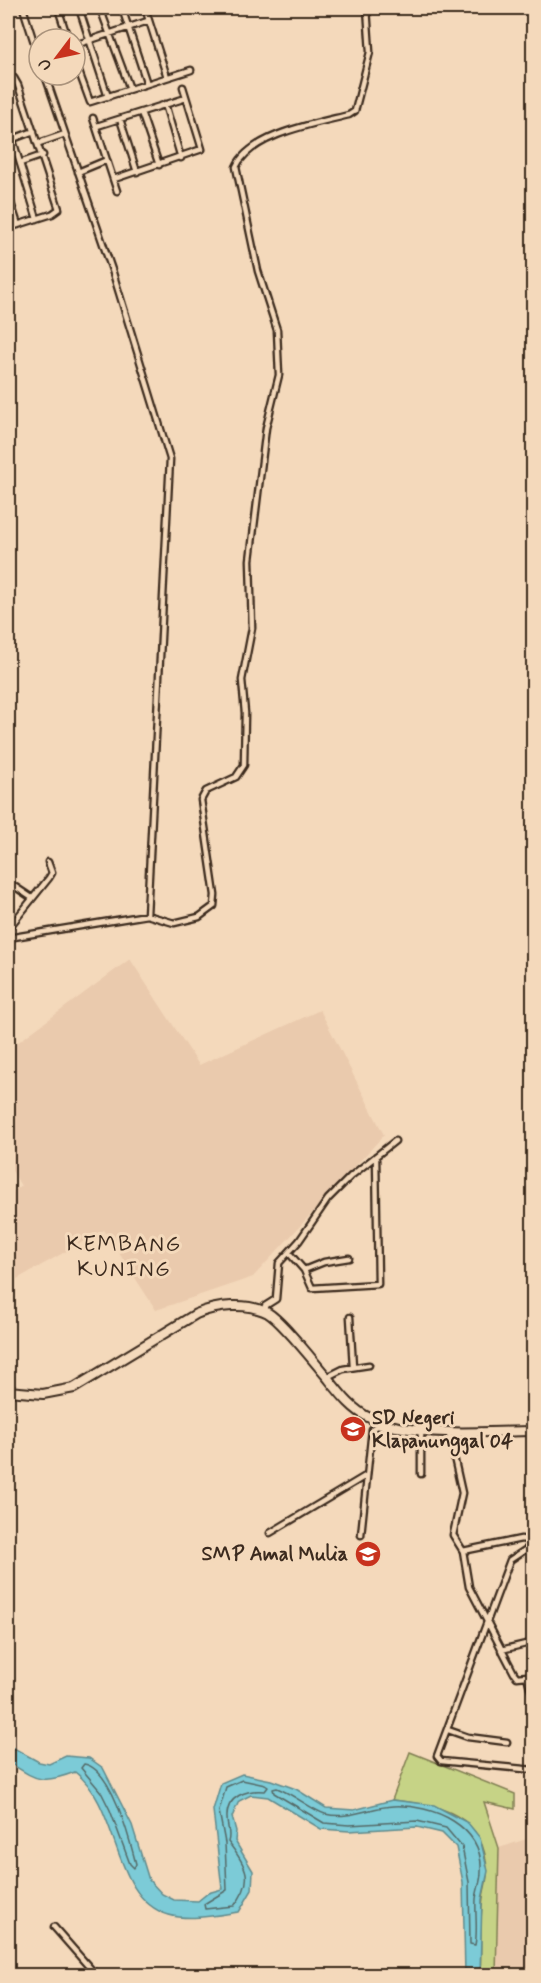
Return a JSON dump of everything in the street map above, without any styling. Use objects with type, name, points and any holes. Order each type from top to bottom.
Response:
[{"type":"main road","points":[[8,1391],[43,1394],[74,1388],[206,1310],[235,1306],[268,1314],[350,1403],[366,1416],[386,1424],[421,1429],[534,1431]]},
{"type":"street","points":[[23,8],[29,27]]},
{"type":"street","points":[[58,8],[64,27]]},
{"type":"street","points":[[79,8],[108,97]]},
{"type":"street","points":[[100,8],[130,89]]},
{"type":"street","points":[[122,8],[147,84]]},
{"type":"street","points":[[145,8],[167,77]]},
{"type":"street","points":[[8,938],[147,915],[174,923],[199,917],[214,906],[215,895],[201,800],[207,791],[236,777],[244,765],[245,713],[242,680],[252,628],[251,553],[266,428],[279,364],[277,330],[258,271],[236,167],[255,148],[271,138],[349,115],[355,111],[370,52],[367,8]]},
{"type":"street","points":[[89,41],[148,21]]},
{"type":"street","points":[[84,87],[88,100],[108,97],[191,70]]},
{"type":"street","points":[[8,80],[12,78],[17,82],[43,155],[58,209],[55,213],[8,228]]},
{"type":"street","points":[[49,87],[170,459],[147,915]]},
{"type":"street","points":[[114,179],[202,149],[183,87]]},
{"type":"street","points":[[97,126],[186,98]]},
{"type":"street","points":[[165,104],[181,158]]},
{"type":"street","points":[[141,112],[159,165]]},
{"type":"street","points":[[93,118],[117,191]]},
{"type":"street","points":[[120,119],[137,172]]},
{"type":"street","points":[[8,124],[37,219]]},
{"type":"street","points":[[13,139],[34,131]]},
{"type":"street","points":[[39,143],[65,134]]},
{"type":"street","points":[[9,153],[15,152]]},
{"type":"street","points":[[20,163],[43,155]]},
{"type":"street","points":[[78,172],[107,160]]},
{"type":"street","points":[[8,194],[18,225]]},
{"type":"street","points":[[8,928],[52,873],[48,862]]},
{"type":"street","points":[[8,882],[32,898]]},
{"type":"street","points":[[268,1314],[265,1306],[276,1299],[278,1267],[333,1192],[395,1141]]},
{"type":"street","points":[[290,1253],[304,1270],[313,1288],[378,1284],[376,1156]]},
{"type":"street","points":[[304,1270],[324,1262],[349,1258]]},
{"type":"street","points":[[350,1317],[353,1367]]},
{"type":"street","points":[[327,1377],[353,1367],[369,1365]]},
{"type":"street","points":[[361,1535],[372,1429],[376,1426],[393,1430],[405,1426]]},
{"type":"street","points":[[421,1429],[421,1474]]},
{"type":"street","points":[[448,1430],[462,1493],[453,1535],[463,1551],[466,1580],[517,1677],[527,1676],[534,1702]]},
{"type":"street","points":[[270,1533],[367,1475]]},
{"type":"street","points":[[463,1551],[520,1539],[528,1540],[533,1545],[510,1560],[460,1688],[448,1730],[437,1756],[438,1760],[534,1770]]},
{"type":"street","points":[[501,1650],[534,1642]]},
{"type":"street","points":[[448,1730],[468,1737],[507,1742]]},
{"type":"street","points":[[54,1927],[97,1976]]},
{"type":"shaded area","points":[[130,959],[199,1065],[320,1010],[384,1135],[253,1277],[156,1310],[104,1230],[8,1284],[8,1195],[21,1186],[8,1164],[8,1036],[13,1046]]},
{"type":"shaded area","points":[[533,1837],[533,1975],[496,1976],[499,1848]]},
{"type":"green space","points":[[410,1752],[515,1794],[515,1809],[484,1802],[499,1848],[496,1975],[480,1975],[482,1907],[487,1874],[484,1852],[478,1836],[468,1824],[442,1809],[392,1800]]},
{"type":"water","points":[[8,1745],[39,1762],[49,1764],[66,1756],[89,1758],[103,1768],[132,1825],[149,1880],[162,1894],[174,1900],[198,1901],[208,1893],[222,1889],[213,1810],[221,1783],[242,1774],[271,1780],[296,1789],[326,1808],[354,1810],[392,1800],[434,1805],[468,1823],[480,1838],[488,1871],[482,1899],[480,1975],[465,1975],[463,1882],[456,1847],[442,1833],[417,1827],[349,1831],[321,1829],[268,1797],[251,1795],[239,1801],[232,1817],[236,1831],[235,1841],[253,1871],[252,1890],[239,1912],[204,1917],[177,1917],[150,1905],[136,1890],[126,1872],[101,1807],[90,1787],[75,1772],[47,1779],[33,1777],[8,1762]]},
{"type":"place","name":"SD Negeri Klapanunggal 04","points":[[353,1429]]},
{"type":"place","name":"SMP Amal Mulia","points":[[368,1554]]},
{"type":"district","name":"KEMBANG KUNING","points":[[124,1258]]}]
